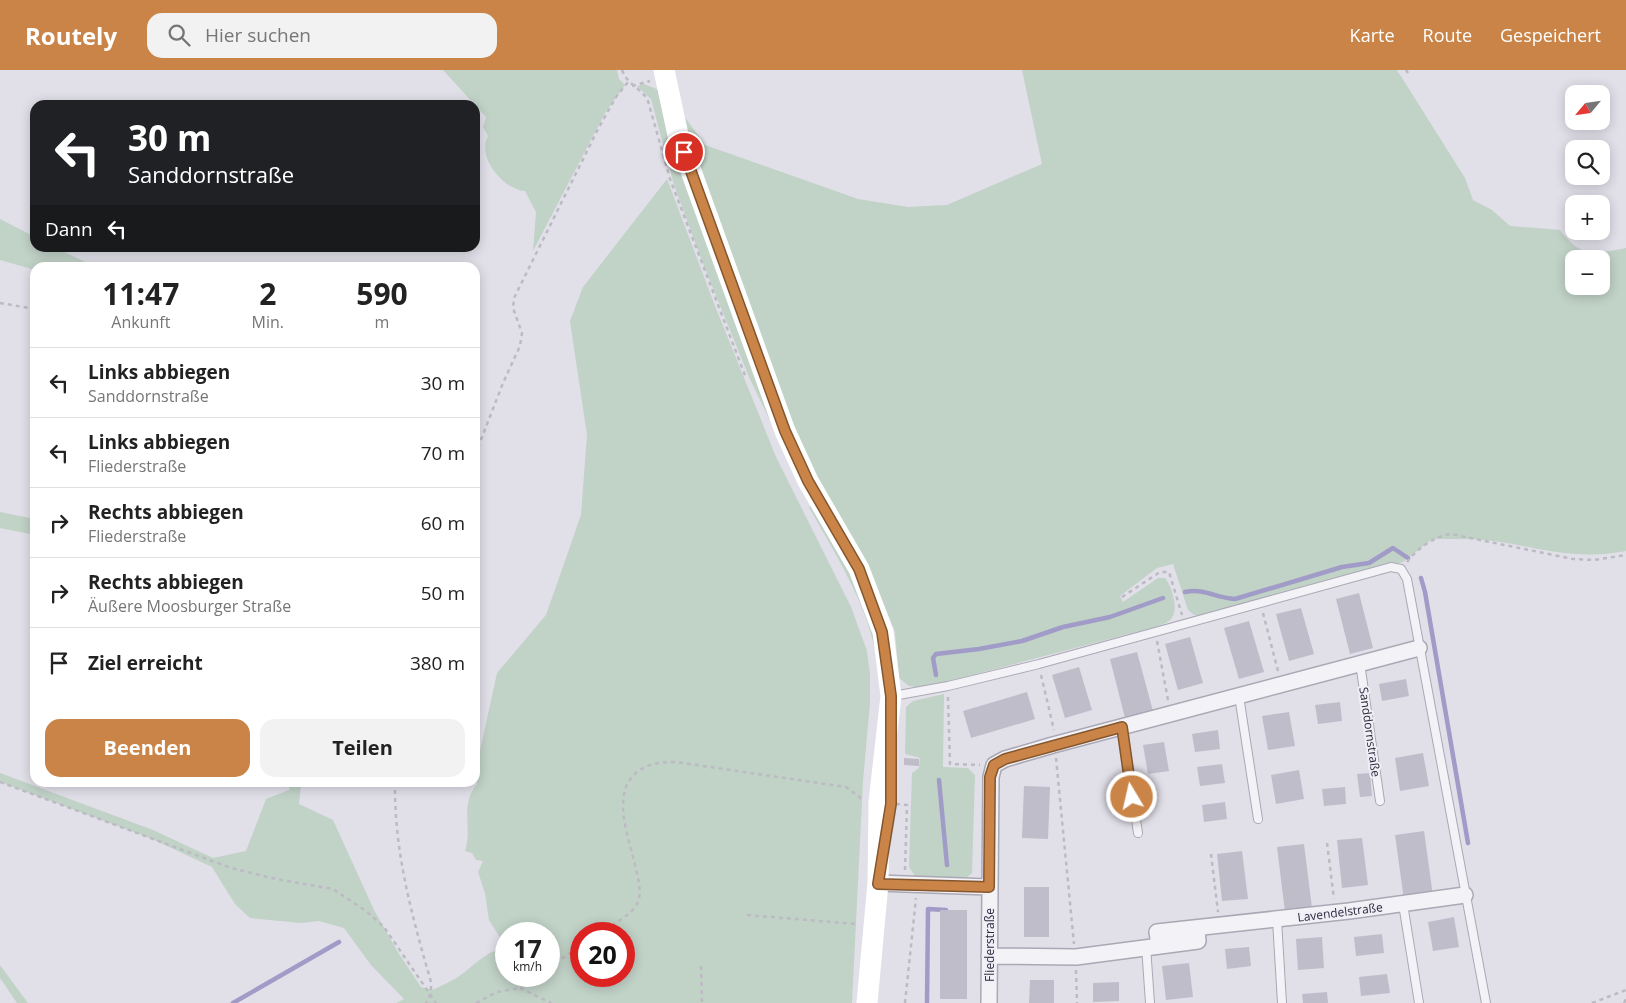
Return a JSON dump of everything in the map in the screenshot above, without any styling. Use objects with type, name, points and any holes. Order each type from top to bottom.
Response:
[{"type":"street","points":[[659,75],[678,135],[785,431],[808,481],[859,569],[875,608],[886,650],[891,701],[879,802],[878,884],[867,1003]]},
{"type":"street","points":[[994,765],[1005,759],[1055,744],[1419,648]]},
{"type":"street","name":"Fliederstraße","points":[[989,1003],[990,777],[994,765]]},
{"type":"street","points":[[878,884],[989,887]]},
{"type":"street","name":"Lavendelstraße","points":[[1152,945],[1157,932],[1277,920],[1465,895]]},
{"type":"street","points":[[989,956],[1076,957],[1152,945]]},
{"type":"lane","points":[[891,701],[1038,664],[1391,567],[1401,569],[1407,579],[1486,1003]]},
{"type":"lane","name":"Sanddornstraße","points":[[1360,664],[1380,801]]},
{"type":"lane","points":[[1239,696],[1258,819]]},
{"type":"lane","points":[[1122,727],[1138,833]]},
{"type":"lane","points":[[1403,904],[1419,1003]]},
{"type":"lane","points":[[1277,920],[1282,1003]]},
{"type":"lane","points":[[1150,1003],[1152,945]]},
{"type":"path","points":[[480,442],[503,382],[520,346],[522,333],[513,308],[514,298],[598,129],[616,96],[628,82],[622,70]]},
{"type":"path","points":[[632,86],[659,75]]},
{"type":"path","points":[[0,303],[30,308]]},
{"type":"path","points":[[1401,569],[1415,551],[1442,535],[1451,534],[1573,560],[1594,560],[1626,555]]},
{"type":"path","points":[[1122,598],[1160,572],[1169,572],[1184,624]]},
{"type":"path","points":[[1261,604],[1281,685]]},
{"type":"path","points":[[1155,632],[1170,714]]},
{"type":"path","points":[[1038,664],[1055,744],[1076,957],[1076,1003]]},
{"type":"path","points":[[948,686],[950,764],[994,765]]},
{"type":"path","points":[[615,922],[634,909],[638,902],[637,876],[624,820],[623,800],[626,786],[642,768],[656,762],[676,762],[846,787],[865,801]]},
{"type":"path","points":[[0,782],[217,862],[276,879],[319,885],[339,893],[366,911],[384,927],[431,993],[436,1003]]},
{"type":"path","points":[[395,787],[394,806],[400,860],[408,902],[431,982],[431,993],[426,1003]]},
{"type":"path","points":[[904,1003],[911,884],[907,805]]},
{"type":"path","points":[[1327,843],[1335,913]]},
{"type":"path","points":[[1211,854],[1220,925]]},
{"type":"path","points":[[747,915],[856,924]]},
{"type":"path","points":[[701,966],[702,1003]]},
{"type":"path","points":[[476,1003],[498,992],[520,988],[550,1003]]},
{"type":"path","points":[[1592,1003],[1626,990]]},
{"type":"path","points":[[1624,1003],[1626,999]]},
{"type":"green space","points":[[443,70],[617,70],[619,79],[625,85],[605,113],[533,251],[536,212],[525,191],[509,185],[494,171],[486,153],[485,144],[488,136],[483,127],[486,117],[480,110],[480,100],[470,100]]},
{"type":"green space","points":[[1022,70],[1397,70],[1465,178],[1473,200],[1492,210],[1510,226],[1560,230],[1565,236],[1565,240],[1569,240],[1582,250],[1565,250],[1565,295],[1610,295],[1610,251],[1626,248],[1626,551],[1593,555],[1548,551],[1492,541],[1432,539],[1403,562],[1202,615],[1194,615],[1188,610],[1173,564],[1157,568],[1120,596],[1123,602],[1158,578],[1165,578],[1170,587],[1175,605],[1173,616],[1165,623],[923,688],[909,686],[899,678],[895,632],[869,567],[815,477],[793,429],[679,109],[705,145],[858,199],[908,207],[947,205],[1042,164]]},
{"type":"green space","points":[[644,84],[659,90],[799,481],[749,377],[702,261],[674,185],[651,99],[637,86]]},
{"type":"green space","points":[[667,179],[715,306],[776,457],[851,607],[867,651],[870,674],[870,703],[863,781],[852,1003],[396,1003],[404,999],[371,965],[344,928],[319,921],[301,923],[250,918],[235,904],[212,867],[150,838],[0,782],[0,773],[30,784],[30,787],[38,787],[153,830],[213,858],[246,851],[266,799],[289,790],[289,787],[301,787],[299,804],[333,820],[374,910],[399,954],[421,987],[432,990],[449,982],[486,955],[495,951],[495,987],[560,987],[560,922],[495,922],[495,930],[489,920],[485,893],[478,872],[483,861],[476,860],[472,853],[465,851],[468,834],[467,809],[472,792],[475,787],[480,787],[480,751],[497,673],[546,615],[581,515],[587,435],[570,321],[583,287]]},
{"type":"green space","points":[[0,219],[30,234],[30,252],[64,252],[85,262],[30,262],[30,269],[0,260]]},
{"type":"green space","points":[[812,505],[856,582],[872,619],[877,664],[875,650],[864,613],[848,577],[809,507]]},
{"type":"green space","points":[[0,512],[30,518],[30,534],[0,528]]},
{"type":"green space","points":[[944,694],[943,767],[968,768],[975,775],[972,873],[966,878],[915,876],[909,867],[912,773],[919,768],[920,758],[905,754],[906,707],[913,701]]},
{"type":"green space","points":[[0,965],[28,1003],[17,1003],[0,978]]},
{"type":"building","points":[[1359,593],[1373,648],[1350,654],[1336,599]]},
{"type":"building","points":[[1301,608],[1314,654],[1289,661],[1276,614]]},
{"type":"building","points":[[1249,621],[1264,672],[1239,679],[1224,628]]},
{"type":"building","points":[[1190,637],[1203,683],[1178,690],[1165,644]]},
{"type":"building","points":[[1137,652],[1153,711],[1125,718],[1110,659]]},
{"type":"building","points":[[1079,667],[1092,710],[1065,718],[1052,675]]},
{"type":"building","points":[[1406,679],[1409,696],[1382,701],[1379,684]]},
{"type":"building","points":[[1027,692],[1035,719],[971,738],[963,711]]},
{"type":"building","points":[[1340,702],[1342,721],[1318,724],[1315,705]]},
{"type":"building","points":[[1289,712],[1295,746],[1268,750],[1262,716]]},
{"type":"building","points":[[1218,730],[1220,749],[1195,752],[1192,734]]},
{"type":"building","points":[[1164,742],[1169,771],[1148,774],[1143,745]]},
{"type":"building","points":[[1423,753],[1429,786],[1400,791],[1395,758]]},
{"type":"building","points":[[904,758],[919,759],[919,766],[904,765]]},
{"type":"building","points":[[1222,764],[1225,783],[1200,786],[1197,767]]},
{"type":"building","points":[[1299,770],[1304,799],[1276,804],[1271,775]]},
{"type":"building","points":[[1370,773],[1372,796],[1360,797],[1357,774]]},
{"type":"building","points":[[1024,786],[1050,787],[1048,839],[1022,838]]},
{"type":"building","points":[[1345,787],[1346,804],[1324,806],[1322,789]]},
{"type":"building","points":[[1225,802],[1227,819],[1204,822],[1202,805]]},
{"type":"building","points":[[1424,831],[1433,896],[1404,900],[1395,835]]},
{"type":"building","points":[[1362,838],[1368,885],[1342,888],[1337,840]]},
{"type":"building","points":[[1304,844],[1312,908],[1285,912],[1277,847]]},
{"type":"building","points":[[1242,851],[1248,899],[1222,901],[1217,854]]},
{"type":"building","points":[[1024,887],[1049,887],[1049,937],[1024,937]]},
{"type":"building","points":[[940,910],[967,910],[967,999],[940,999]]},
{"type":"building","points":[[1454,917],[1459,947],[1433,951],[1428,922]]},
{"type":"building","points":[[1382,934],[1384,953],[1356,956],[1354,937]]},
{"type":"building","points":[[1322,937],[1324,968],[1298,970],[1296,939]]},
{"type":"building","points":[[1249,947],[1251,966],[1227,969],[1225,949]]},
{"type":"building","points":[[1189,963],[1193,997],[1166,1000],[1162,966]]},
{"type":"building","points":[[1387,974],[1390,993],[1361,996],[1359,977]]},
{"type":"building","points":[[1030,980],[1054,980],[1054,1003],[1029,1003]]},
{"type":"building","points":[[1119,982],[1119,1001],[1093,1002],[1093,983]]},
{"type":"building","points":[[1327,992],[1328,1003],[1303,1003],[1302,994]]},
{"type":"waterway","points":[[1185,592],[1199,591],[1235,599],[1342,567],[1369,563],[1393,548],[1408,558]]},
{"type":"waterway","points":[[1421,578],[1468,843]]},
{"type":"waterway","points":[[936,675],[933,658],[936,654],[1022,641],[1063,627],[1110,617],[1163,598]]},
{"type":"waterway","points":[[939,780],[947,865]]},
{"type":"waterway","points":[[927,1003],[928,909],[946,910]]},
{"type":"waterway","points":[[233,1003],[339,942]]},
{"type":"route","points":[[684,152],[785,431],[808,481],[859,569],[875,608],[882,632],[891,696],[891,804],[878,884],[989,887],[990,777],[994,765],[1005,759],[1122,727],[1132,797]]}]
